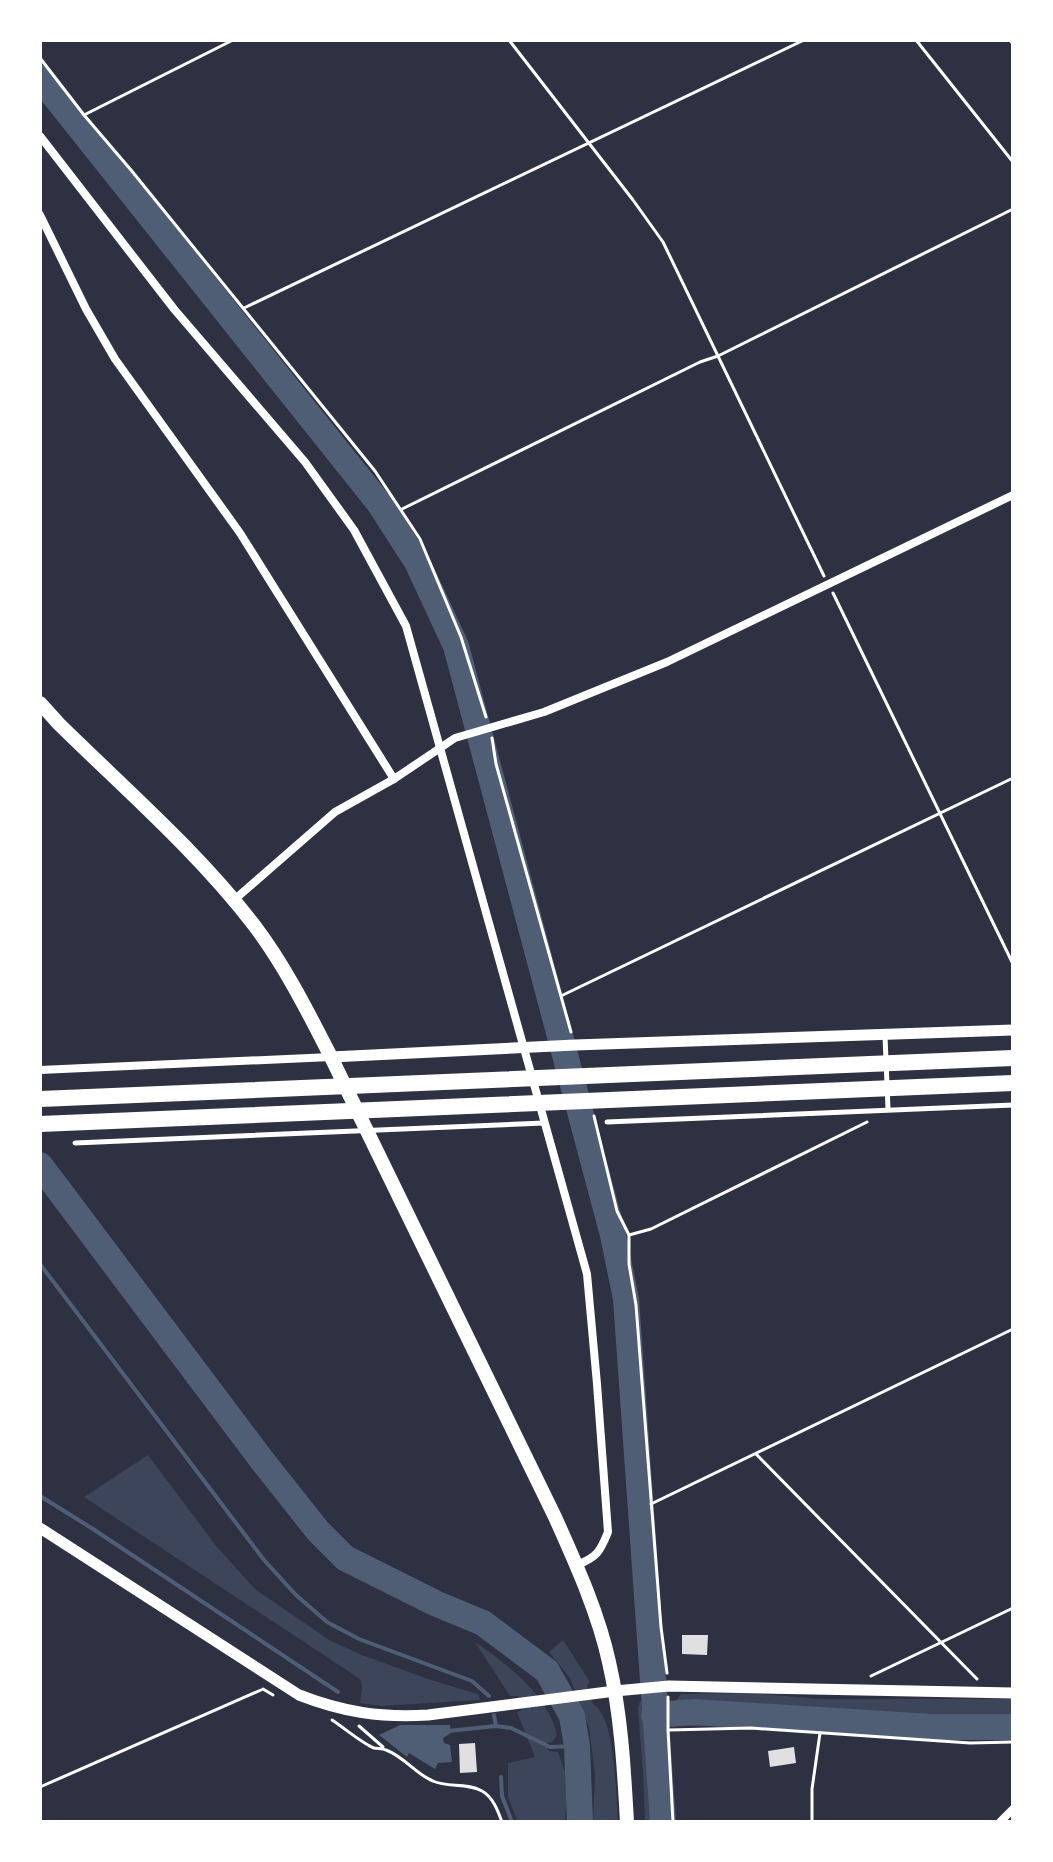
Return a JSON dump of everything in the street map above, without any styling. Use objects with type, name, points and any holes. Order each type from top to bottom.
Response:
[{"type":"highway","points":[[40,1099],[1013,1058]]},
{"type":"highway","points":[[40,1124],[1013,1083]]},
{"type":"main road","points":[[40,703],[234,900],[297,991],[577,1565],[598,1625],[615,1691],[627,1822]]},
{"type":"street","points":[[40,136],[174,309],[305,462],[354,530],[406,626],[587,1274],[608,1532],[600,1551],[577,1565]]},
{"type":"street","points":[[40,215],[86,309],[115,359],[240,533],[394,779]]},
{"type":"street","points":[[234,900],[335,812],[394,779],[455,738],[544,712],[667,662],[1013,495]]},
{"type":"street","points":[[40,1070],[575,1045],[1013,1030]]},
{"type":"street","points":[[40,1528],[299,1695],[347,1711],[399,1716],[428,1715],[667,1687],[1013,1693]]},
{"type":"street","points":[[1000,1822],[1013,1809]]},
{"type":"lane","points":[[885,1035],[888,1109]]},
{"type":"lane","points":[[607,1122],[1013,1105]]},
{"type":"lane","points":[[75,1143],[545,1123]]},
{"type":"path","points":[[84,115],[233,40]]},
{"type":"path","points":[[509,40],[663,242],[1013,964]]},
{"type":"path","points":[[244,308],[804,40]]},
{"type":"path","points":[[916,40],[1013,162]]},
{"type":"path","points":[[40,58],[375,471],[402,509],[420,539],[461,637],[487,721]]},
{"type":"path","points":[[402,509],[1013,209]]},
{"type":"path","points":[[492,738],[500,779],[572,1035]]},
{"type":"path","points":[[562,994],[564,996],[1013,778]]},
{"type":"path","points":[[592,1108],[617,1211],[629,1235],[629,1264],[636,1305],[667,1687],[673,1822]]},
{"type":"path","points":[[629,1235],[651,1229],[864,1124],[888,1109]]},
{"type":"path","points":[[651,1504],[1013,1329]]},
{"type":"path","points":[[756,1454],[991,1693]]},
{"type":"path","points":[[871,1676],[1013,1608]]},
{"type":"path","points":[[40,1787],[263,1689],[275,1696]]},
{"type":"path","points":[[347,1711],[351,1719],[385,1749],[414,1767],[418,1774],[437,1783],[462,1784],[486,1794],[497,1808],[502,1822]]},
{"type":"path","points":[[321,1717],[332,1720],[374,1748],[385,1749]]},
{"type":"path","points":[[668,1730],[751,1728],[970,1743],[1013,1742]]},
{"type":"path","points":[[812,1822],[812,1789],[820,1733]]},
{"type":"shaded area","points":[[148,1455],[217,1547],[255,1589],[329,1640],[362,1655],[478,1694],[480,1700],[382,1706],[360,1703],[360,1679],[84,1497]]},
{"type":"shaded area","points":[[563,1640],[590,1682],[587,1686],[593,1704],[601,1711],[606,1724],[613,1758],[618,1822],[593,1822],[595,1775],[589,1727],[570,1678],[549,1652]]},
{"type":"shaded area","points":[[475,1642],[525,1682],[552,1720],[557,1735],[552,1742],[546,1743],[548,1751],[558,1752],[568,1780],[565,1822],[518,1822],[508,1797],[508,1763],[535,1757],[517,1712],[522,1710],[518,1696],[510,1696]]},
{"type":"shaded area","points":[[749,1693],[820,1699],[1013,1699],[1013,1721],[930,1723],[735,1709],[686,1710],[680,1716],[684,1719],[933,1732],[1013,1731],[1013,1738],[739,1725],[674,1725],[674,1703],[681,1694]]},
{"type":"shaded area","points":[[646,1698],[654,1822],[645,1822],[638,1709],[640,1701]]},
{"type":"shaded area","points":[[400,1725],[450,1725],[451,1733],[443,1738],[444,1743],[450,1745],[452,1762],[438,1763],[435,1769],[409,1753],[407,1757],[379,1735]]},
{"type":"building","points":[[682,1635],[708,1635],[707,1655],[682,1654]]},
{"type":"building","points":[[475,1743],[477,1772],[460,1773],[459,1744]]},
{"type":"building","points":[[794,1747],[796,1763],[770,1767],[768,1751]]},
{"type":"waterway","points":[[40,78],[379,503],[417,562],[456,646],[613,1235],[626,1299],[663,1822]]},
{"type":"waterway","points":[[40,1165],[261,1459],[318,1531],[345,1558],[437,1604],[483,1623],[547,1671],[572,1716],[577,1746],[580,1822]]},
{"type":"waterway","points":[[40,1264],[264,1560],[296,1595],[327,1622],[359,1639],[472,1681],[489,1696]]},
{"type":"waterway","points":[[40,1496],[338,1692]]},
{"type":"waterway","points":[[654,1715],[694,1712],[931,1727],[1013,1727]]},
{"type":"waterway","points":[[494,1715],[496,1726]]},
{"type":"waterway","points":[[448,1731],[496,1726],[511,1728],[550,1747],[577,1746]]},
{"type":"waterway","points":[[501,1777],[502,1796],[512,1822]]}]
